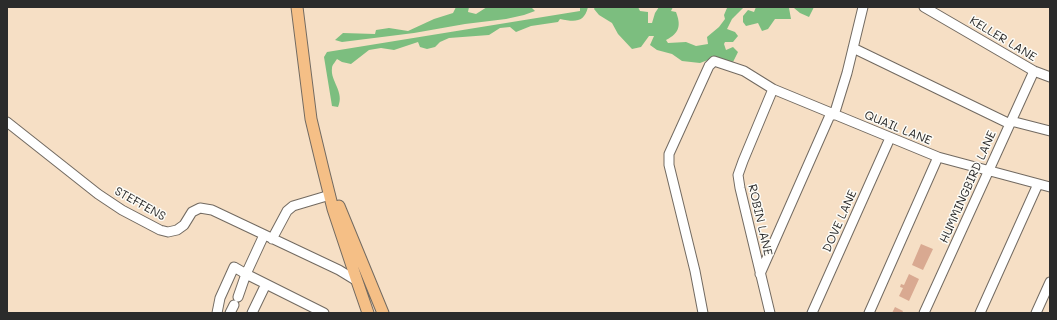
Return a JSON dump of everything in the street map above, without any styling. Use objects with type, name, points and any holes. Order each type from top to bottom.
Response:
[{"type":"main road","points":[[297,7],[311,119],[330,195],[356,281],[368,313]]},
{"type":"main road","points":[[323,169],[384,313]]},
{"type":"street","points":[[760,274],[833,114],[853,48],[863,7]]},
{"type":"street","name":"KELLER LANE","points":[[924,7],[1034,71],[1050,77]]},
{"type":"street","points":[[853,48],[1011,122],[1050,131]]},
{"type":"street","name":"QUAIL LANE","points":[[703,313],[669,165],[669,154],[709,66],[714,61],[744,71],[773,89],[938,157],[1050,187]]},
{"type":"street","name":"HUMMINGBIRD LANE","points":[[924,313],[1034,71]]},
{"type":"street","name":"ROBIN LANE","points":[[770,313],[738,175],[773,89]]},
{"type":"street","name":"STEFFENS","points":[[7,122],[98,194],[122,210],[160,230],[168,232],[177,230],[184,225],[192,212],[200,208],[212,210],[338,270],[356,281]]},
{"type":"street","name":"DOVE LANE","points":[[812,313],[890,138]]},
{"type":"street","points":[[869,313],[938,157]]},
{"type":"street","points":[[980,313],[1038,184]]},
{"type":"street","points":[[234,305],[246,274],[268,237],[287,211],[293,206],[330,195]]},
{"type":"street","points":[[220,312],[220,298],[234,267],[324,313]]},
{"type":"street","points":[[1036,313],[1050,282]]},
{"type":"street","points":[[252,313],[266,284]]},
{"type":"green space","points":[[456,7],[469,7],[468,12],[476,14],[487,7],[531,7],[535,11],[506,19],[465,24],[414,33],[342,42],[335,40],[343,33],[375,34],[376,30],[389,28],[408,31],[434,19],[453,13]]},
{"type":"green space","points":[[580,7],[588,7],[581,19],[574,21],[560,19],[558,22],[531,26],[516,32],[510,27],[500,28],[489,35],[449,38],[440,42],[435,47],[427,49],[420,47],[418,42],[394,50],[381,48],[369,50],[351,64],[337,59],[333,64],[332,73],[339,91],[340,102],[338,107],[332,106],[324,57],[327,52],[580,11]]},
{"type":"green space","points":[[595,7],[638,7],[640,11],[648,12],[648,23],[652,23],[655,13],[659,7],[673,7],[671,11],[676,12],[679,25],[677,31],[666,40],[668,43],[686,42],[696,46],[708,44],[707,37],[719,27],[725,19],[724,15],[727,8],[726,7],[744,7],[732,19],[727,29],[735,32],[738,36],[733,42],[725,42],[724,44],[726,50],[733,47],[738,52],[733,62],[725,60],[708,60],[700,63],[682,61],[672,54],[657,50],[650,45],[654,36],[649,36],[641,47],[632,49],[618,34],[612,23],[599,15],[594,9]]},
{"type":"green space","points":[[756,7],[814,7],[809,17],[800,13],[794,8],[789,8],[791,19],[775,19],[768,29],[762,31],[758,23],[746,26],[743,22],[743,16],[748,10],[754,12]]},
{"type":"building","points":[[921,244],[933,249],[923,270],[912,265]]},
{"type":"building","points":[[909,274],[919,279],[909,301],[899,296],[903,288],[900,287],[901,284],[904,285]]},
{"type":"building","points":[[895,307],[903,311],[902,313],[892,313]]}]
